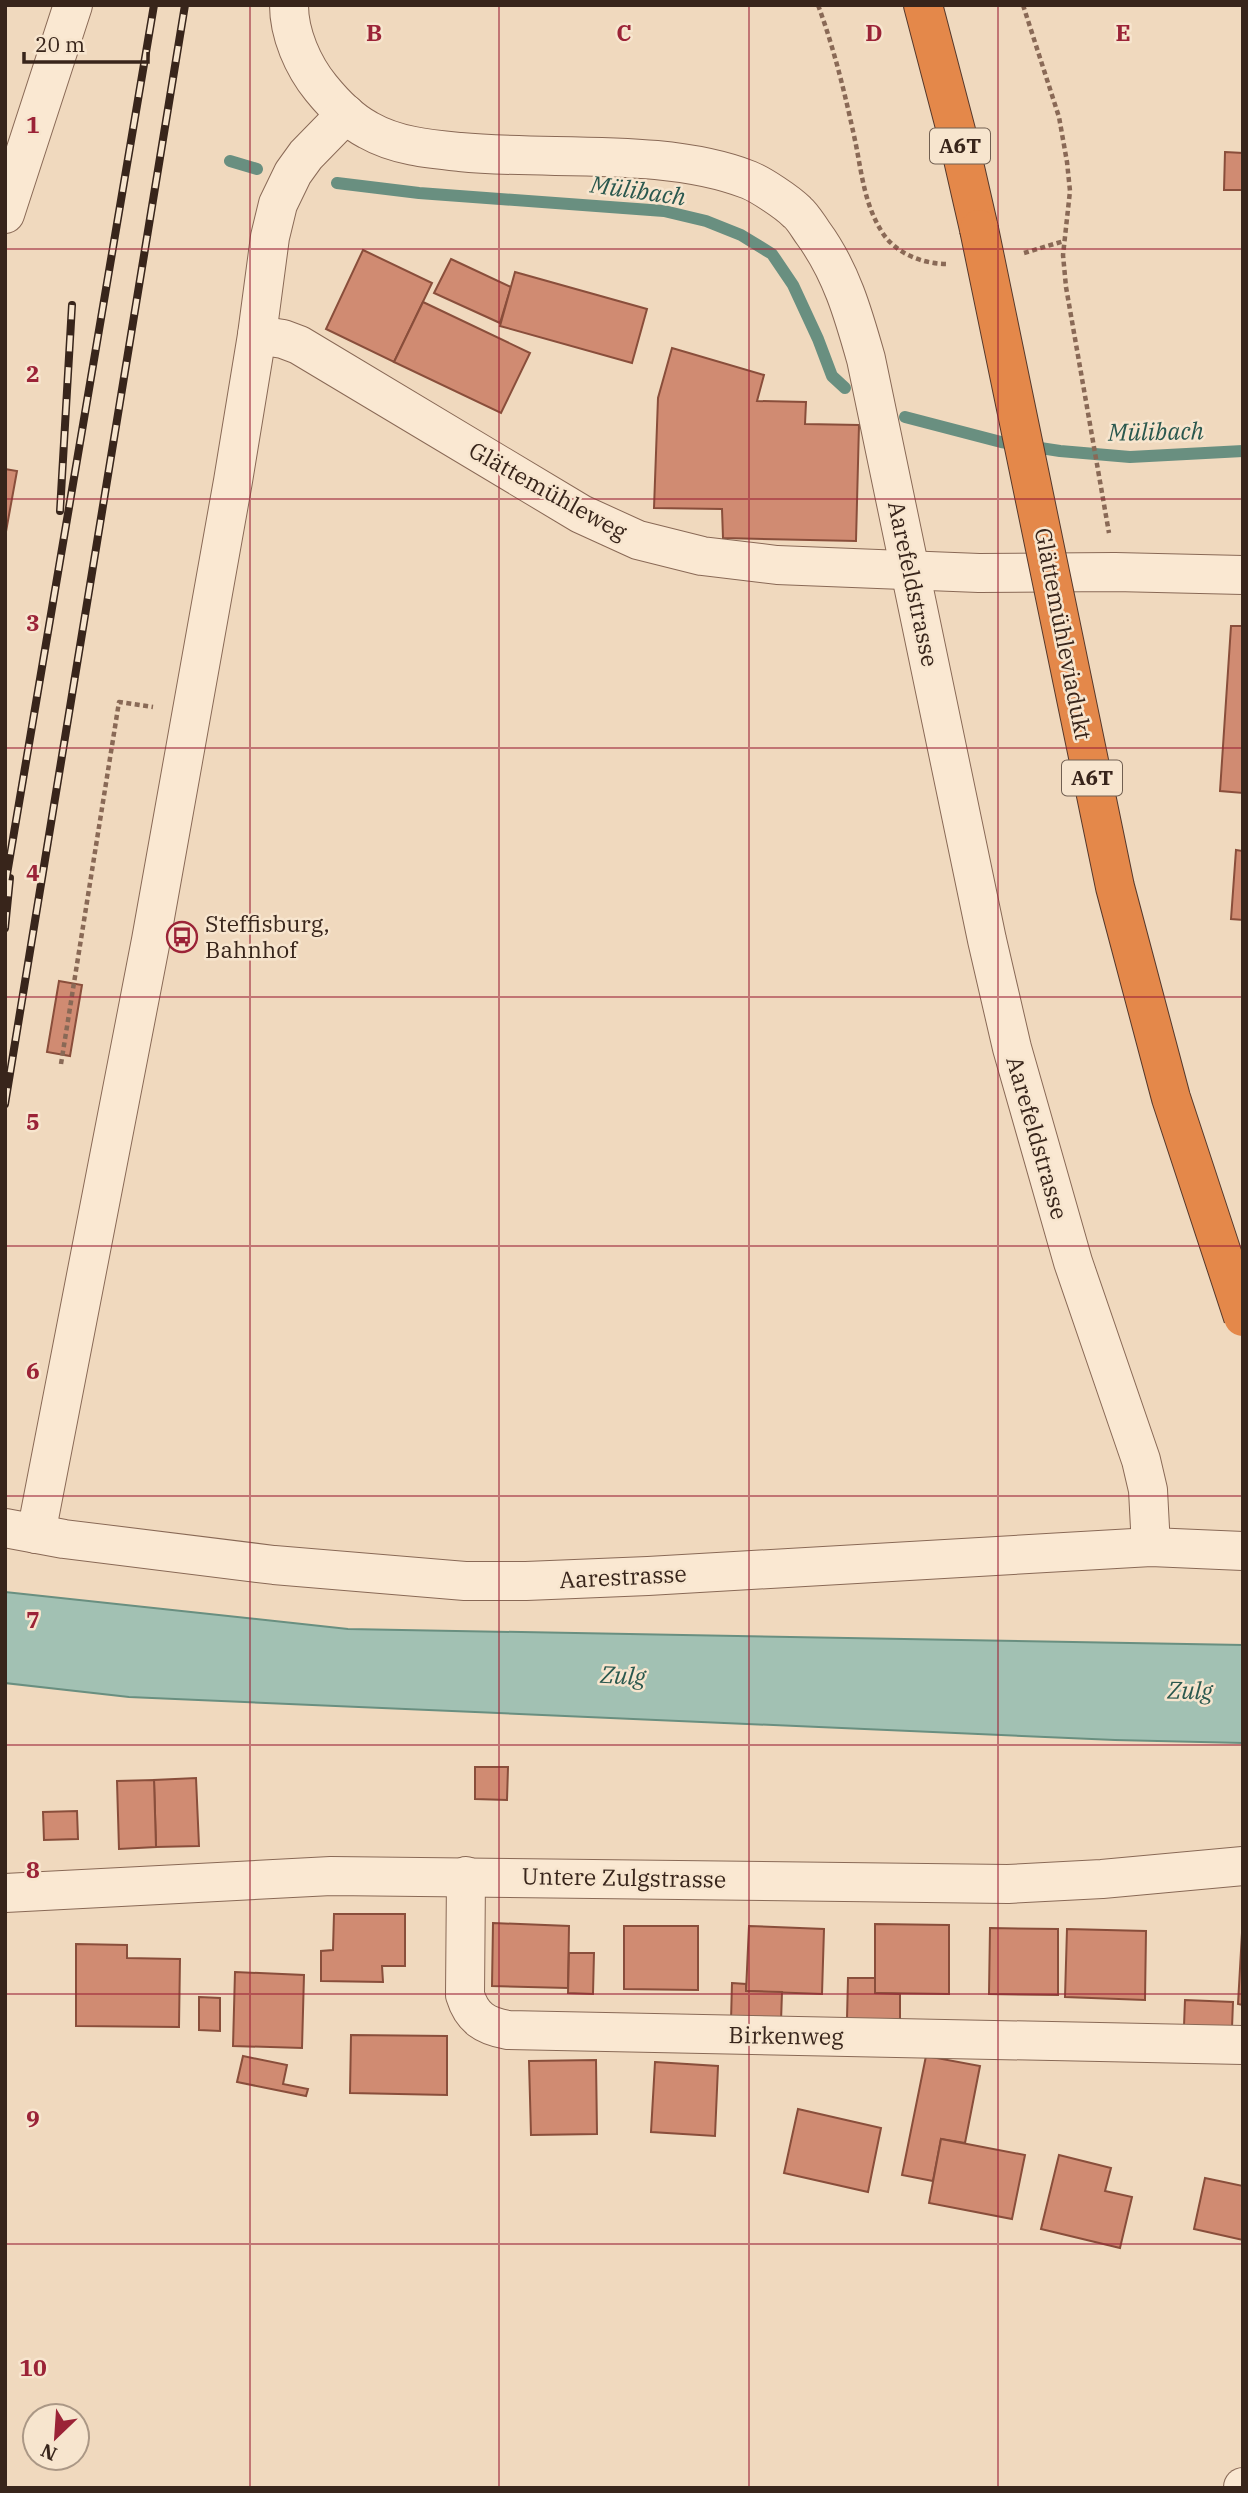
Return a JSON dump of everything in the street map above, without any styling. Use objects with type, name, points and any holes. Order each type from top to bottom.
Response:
[{"type":"highway","name":"Glättemühleviadukt","points":[[923,5],[979,229],[1115,887],[1171,1098],[1243,1317]]},
{"type":"street","points":[[7,202],[73,5]]},
{"type":"street","name":"Aarefeldstrasse","points":[[289,5],[298,49],[306,66],[330,100],[368,130],[390,140],[430,149],[475,154],[643,160],[698,165],[751,180],[798,212],[830,256],[852,307],[869,378],[981,914],[1012,1048],[1073,1262],[1141,1460],[1148,1490],[1151,1547]]},
{"type":"street","points":[[21,1531],[151,940],[257,335],[270,237],[278,204],[293,173],[306,155],[345,114]]},
{"type":"street","name":"Glättemühleweg","points":[[257,335],[283,339],[299,345],[581,514],[638,540],[702,556],[777,565],[979,573],[1243,575]]},
{"type":"street","name":"Aarestrasse","points":[[21,1531],[274,1565],[465,1581],[648,1576],[1151,1547],[1243,1551]]},
{"type":"street","name":"Untere Zulgstrasse","points":[[5,1893],[331,1876],[1008,1884],[1102,1879],[1243,1866]]},
{"type":"street","name":"Birkenweg","points":[[466,1876],[465,1995],[469,2009],[479,2020],[492,2027],[522,2031],[1243,2045]]},
{"type":"path","points":[[818,5],[833,44],[865,197],[883,233],[902,253],[938,264],[949,264]]},
{"type":"path","points":[[1023,5],[1059,117],[1063,140],[1070,191],[1064,241],[1066,287],[1115,572]]},
{"type":"path","points":[[1021,254],[1064,241]]},
{"type":"path","points":[[61,1064],[119,702]]},
{"type":"water","name":"Zulg","points":[[5,1592],[348,1629],[1243,1645],[1243,1743],[1115,1740],[129,1697],[5,1683]]},
{"type":"building","points":[[1225,152],[1243,153],[1243,190],[1224,190]]},
{"type":"building","points":[[363,250],[432,283],[394,362],[326,329]]},
{"type":"building","points":[[451,259],[511,287],[500,323],[434,293]]},
{"type":"building","points":[[515,272],[647,309],[632,363],[500,326]]},
{"type":"building","points":[[423,302],[530,353],[501,413],[394,362]]},
{"type":"building","points":[[672,348],[764,375],[757,401],[806,402],[805,424],[859,425],[856,541],[723,538],[722,509],[654,508],[658,398]]},
{"type":"building","points":[[5,469],[17,471],[5,537]]},
{"type":"building","points":[[1231,626],[1243,626],[1243,793],[1220,791]]},
{"type":"building","points":[[1236,850],[1243,851],[1243,920],[1231,919]]},
{"type":"building","points":[[59,981],[82,985],[70,1056],[47,1052]]},
{"type":"building","points":[[475,1767],[508,1767],[507,1800],[475,1799]]},
{"type":"building","points":[[196,1778],[199,1846],[156,1847],[154,1780]]},
{"type":"building","points":[[154,1780],[156,1847],[119,1849],[117,1781]]},
{"type":"building","points":[[77,1811],[78,1839],[44,1840],[43,1812]]},
{"type":"building","points":[[334,1914],[405,1914],[405,1966],[382,1966],[383,1982],[321,1981],[321,1951],[333,1950]]},
{"type":"building","points":[[493,1923],[569,1926],[568,1988],[492,1986]]},
{"type":"building","points":[[875,1924],[949,1925],[949,1994],[875,1993]]},
{"type":"building","points":[[624,1926],[698,1926],[698,1990],[624,1989]]},
{"type":"building","points":[[749,1926],[824,1929],[822,1994],[746,1991]]},
{"type":"building","points":[[990,1928],[1058,1929],[1058,1995],[989,1994]]},
{"type":"building","points":[[1067,1929],[1146,1931],[1145,2000],[1065,1997]]},
{"type":"building","points":[[1243,1933],[1243,2005],[1238,2004]]},
{"type":"building","points":[[76,1944],[127,1945],[127,1958],[180,1959],[179,2027],[76,2026]]},
{"type":"building","points":[[569,1953],[594,1953],[593,1994],[568,1993]]},
{"type":"building","points":[[235,1972],[304,1975],[302,2048],[233,2046]]},
{"type":"building","points":[[848,1978],[875,1978],[875,1993],[900,1994],[900,2020],[847,2019]]},
{"type":"building","points":[[732,1983],[746,1984],[746,1991],[782,1992],[781,2022],[731,2021]]},
{"type":"building","points":[[199,1997],[220,1998],[220,2031],[199,2030]]},
{"type":"building","points":[[1185,2000],[1233,2002],[1232,2028],[1184,2026]]},
{"type":"building","points":[[351,2035],[447,2036],[447,2095],[350,2093]]},
{"type":"building","points":[[243,2056],[287,2065],[283,2084],[308,2089],[306,2096],[237,2082]]},
{"type":"building","points":[[926,2056],[980,2066],[965,2143],[941,2139],[933,2181],[902,2175]]},
{"type":"building","points":[[596,2060],[597,2134],[531,2135],[529,2061]]},
{"type":"building","points":[[655,2062],[718,2066],[715,2136],[651,2132]]},
{"type":"building","points":[[798,2109],[881,2128],[868,2192],[784,2173]]},
{"type":"building","points":[[941,2139],[1025,2155],[1012,2219],[929,2203]]},
{"type":"building","points":[[1059,2155],[1111,2168],[1105,2191],[1132,2197],[1120,2248],[1041,2229]]},
{"type":"building","points":[[1205,2178],[1243,2186],[1243,2240],[1194,2229]]},
{"type":"waterway","name":"Mülibach","points":[[230,161],[257,169]]},
{"type":"waterway","name":"Mülibach","points":[[337,183],[419,193],[664,211],[706,221],[741,235],[772,254],[793,285],[832,376],[845,388]]},
{"type":"waterway","name":"Mülibach","points":[[905,417],[1001,442],[1060,451],[1130,457],[1243,451]]},
{"type":"railway","points":[[5,886],[154,5]]},
{"type":"railway","points":[[5,1104],[185,5]]},
{"type":"railway","points":[[60,511],[72,305]]},
{"type":"railway","points":[[5,928],[10,878]]},
{"type":"place","name":"Steffisburg, Bahnhof","points":[[182,937]]}]
